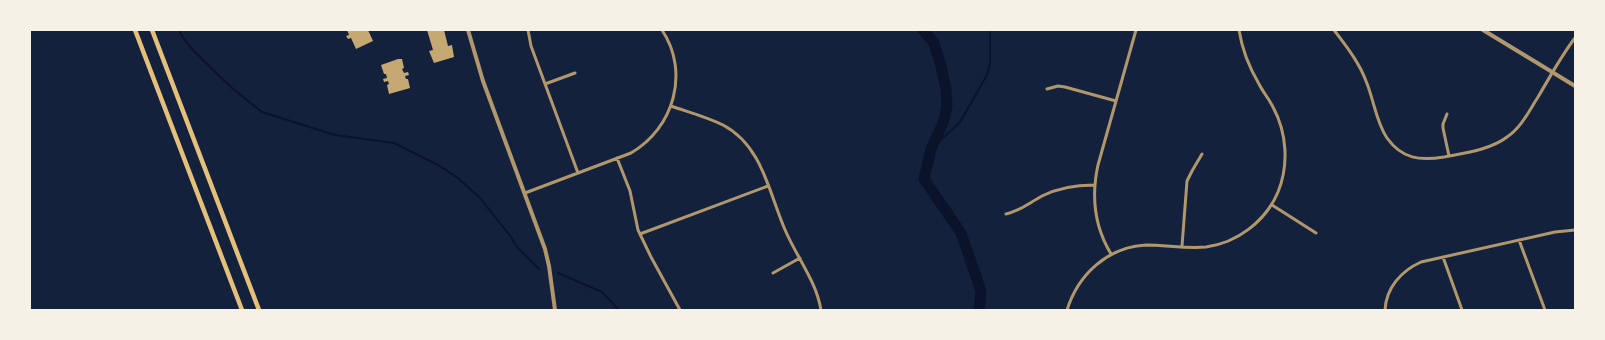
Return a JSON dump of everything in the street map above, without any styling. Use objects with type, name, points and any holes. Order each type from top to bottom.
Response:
[{"type":"main road","points":[[135,30],[242,310]]},
{"type":"main road","points":[[152,30],[259,310]]},
{"type":"street","points":[[468,30],[485,88],[545,249],[555,310]]},
{"type":"street","points":[[528,30],[531,46],[578,173]]},
{"type":"street","points":[[525,193],[631,153],[646,142],[660,126],[671,106],[677,81],[677,72],[673,54],[662,30]]},
{"type":"street","points":[[1112,254],[1101,236],[1098,227],[1094,185],[1136,30]]},
{"type":"street","points":[[1066,310],[1072,294],[1084,276],[1096,264],[1112,254],[1127,248],[1145,245],[1206,247],[1231,240],[1255,224],[1272,205],[1278,191],[1284,168],[1283,137],[1281,126],[1273,106],[1252,73],[1246,59],[1239,30]]},
{"type":"street","points":[[1334,30],[1349,50],[1362,72],[1383,130],[1394,146],[1404,153],[1425,159],[1449,156],[1491,146],[1507,137],[1523,121],[1575,38]]},
{"type":"street","points":[[1483,30],[1575,86]]},
{"type":"street","points":[[545,84],[575,73]]},
{"type":"street","points":[[1047,89],[1052,87],[1066,87],[1116,101]]},
{"type":"street","points":[[671,106],[724,126],[736,135],[754,153],[764,172],[786,231],[816,290],[821,310]]},
{"type":"street","points":[[1447,114],[1443,128],[1449,156]]},
{"type":"street","points":[[1182,246],[1187,182],[1202,154]]},
{"type":"street","points":[[617,158],[630,191],[636,225],[651,257],[680,310]]},
{"type":"street","points":[[1006,214],[1023,209],[1035,200],[1056,190],[1074,186],[1094,185]]},
{"type":"street","points":[[640,234],[768,186]]},
{"type":"street","points":[[1272,205],[1316,233]]},
{"type":"street","points":[[1385,310],[1386,299],[1391,288],[1404,272],[1421,262],[1561,230],[1575,230]]},
{"type":"street","points":[[1519,240],[1545,310]]},
{"type":"street","points":[[1443,257],[1462,310]]},
{"type":"street","points":[[773,273],[800,258]]},
{"type":"building","points":[[347,30],[368,30],[373,41],[356,49],[351,38],[348,39],[346,36],[349,35]]},
{"type":"building","points":[[427,30],[444,30],[448,46],[452,45],[454,57],[434,63],[429,51],[433,50]]},
{"type":"building","points":[[402,59],[404,68],[402,69],[404,73],[408,72],[409,75],[405,76],[406,79],[408,79],[410,88],[389,94],[387,85],[389,84],[388,81],[384,82],[383,79],[387,78],[381,65]]},
{"type":"waterway","points":[[179,30],[192,49],[214,71],[232,88],[262,112],[335,135],[394,143],[438,165],[458,178],[480,198],[511,237],[517,247],[539,269]]},
{"type":"waterway","points":[[923,30],[934,43],[946,89],[947,107],[943,123],[931,149],[924,179],[961,233],[981,291],[979,310]]},
{"type":"waterway","points":[[931,149],[960,122],[987,75],[990,63],[990,30]]},
{"type":"waterway","points":[[558,273],[602,292],[619,310]]}]
